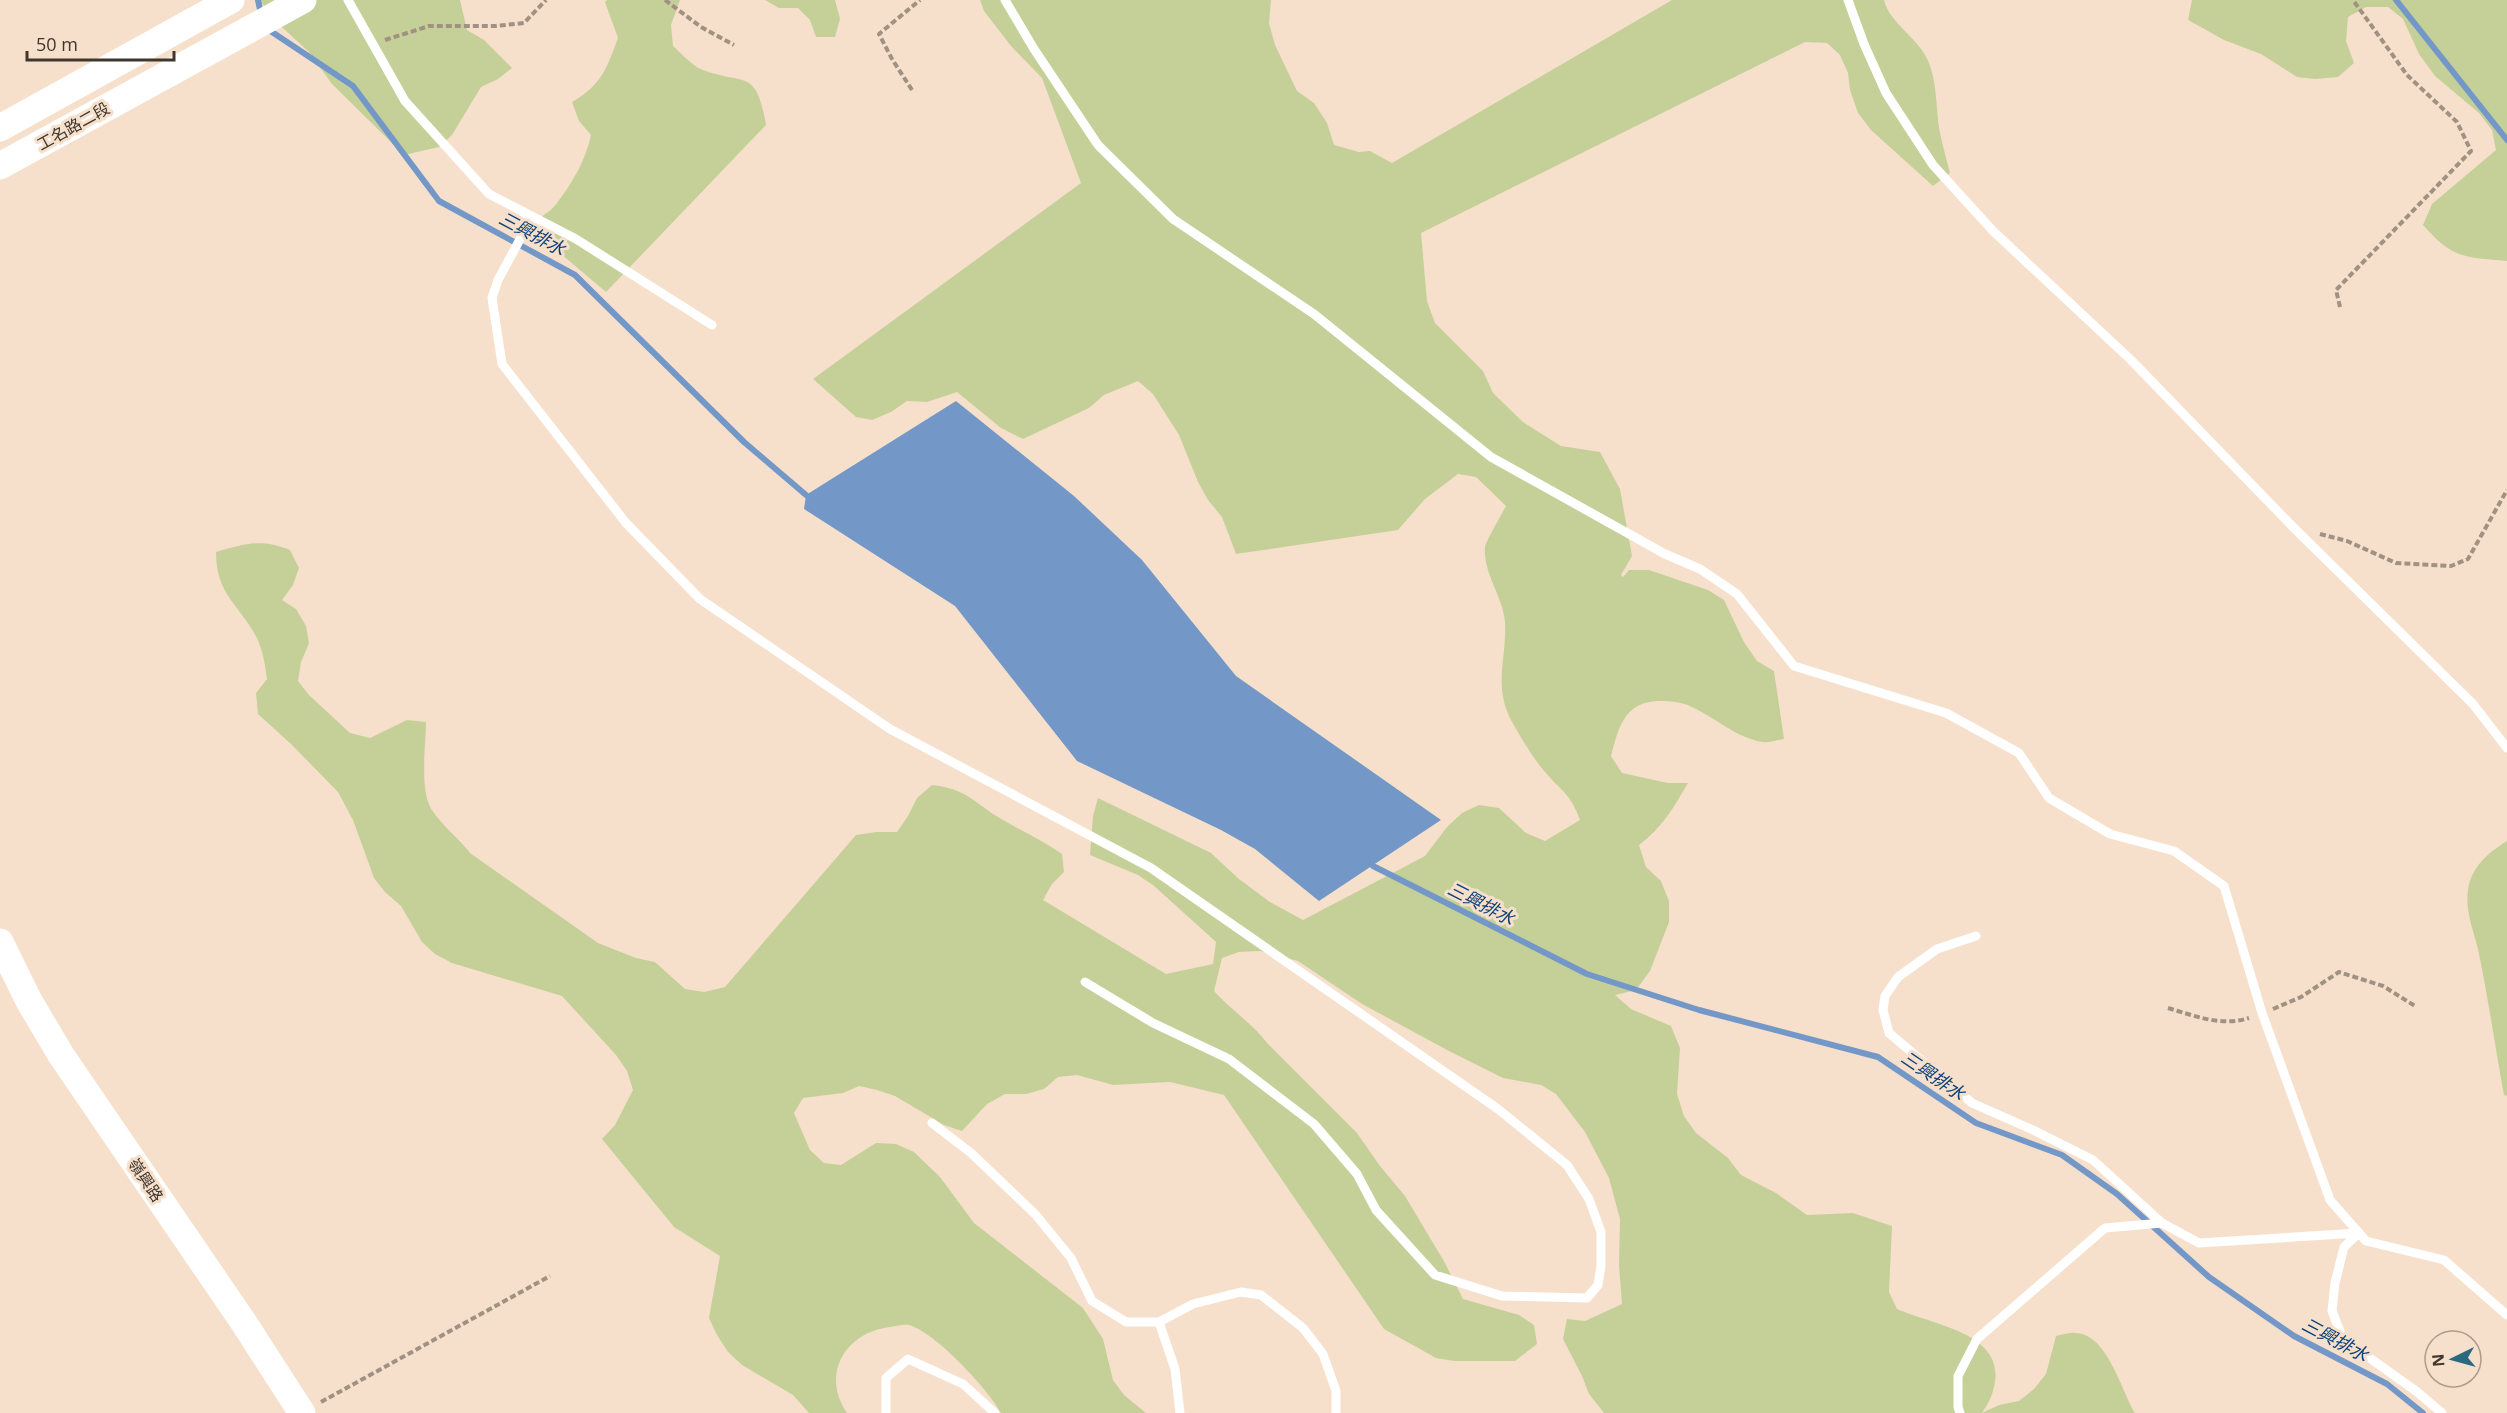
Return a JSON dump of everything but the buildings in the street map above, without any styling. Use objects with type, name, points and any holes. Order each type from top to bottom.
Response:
[{"type":"main road","name":"工名路二段","points":[[0,128],[231,0]]},
{"type":"main road","name":"工名路二段","points":[[0,166],[303,0]]},
{"type":"main road","name":"嶺興路","points":[[0,942],[29,1001],[61,1055],[244,1323],[302,1413]]},
{"type":"lane","points":[[348,0],[405,101],[489,194],[576,239],[712,325]]},
{"type":"lane","points":[[1005,0],[1034,49],[1098,144],[1173,219],[1314,314],[1491,457],[1665,554],[1710,575],[1737,594],[1794,666],[1946,713],[2019,753],[2049,798],[2110,834],[2174,851],[2224,886],[2262,1013],[2330,1200],[2366,1241],[2444,1260],[2507,1315]]},
{"type":"lane","points":[[1848,0],[1864,44],[1886,93],[1932,165],[1994,231],[2131,360],[2293,527],[2473,704],[2507,748]]},
{"type":"lane","points":[[524,212],[525,230],[498,280],[492,298],[502,364],[626,523],[700,599],[890,729],[1151,868],[1498,1109],[1568,1165],[1589,1199],[1601,1232],[1601,1266],[1598,1285],[1587,1298],[1502,1296],[1435,1275],[1376,1210],[1357,1174],[1314,1124],[1229,1059],[1153,1023],[1084,982]]},
{"type":"lane","points":[[1976,936],[1937,949],[1898,976],[1885,996],[1883,1010],[1889,1033],[1972,1103],[2093,1160],[2162,1223],[2199,1243],[2359,1233]]},
{"type":"lane","points":[[932,1123],[971,1153],[1035,1214],[1071,1258],[1092,1301],[1126,1322],[1159,1322],[1193,1304],[1241,1292],[1262,1295],[1303,1329],[1323,1354],[1336,1391],[1336,1413]]},
{"type":"lane","points":[[1960,1413],[1958,1376],[1977,1339],[2105,1228],[2162,1223]]},
{"type":"lane","points":[[2359,1233],[2344,1247],[2335,1283],[2332,1311],[2343,1339],[2416,1391],[2442,1413]]},
{"type":"lane","points":[[1159,1322],[1175,1369],[1180,1413]]},
{"type":"lane","points":[[886,1413],[886,1378],[908,1359],[963,1384],[994,1413]]},
{"type":"path","points":[[373,44],[429,26],[495,27],[524,23],[546,0]]},
{"type":"path","points":[[665,0],[701,27],[734,45]]},
{"type":"path","points":[[912,90],[879,34],[920,0]]},
{"type":"path","points":[[2340,307],[2336,290],[2471,151],[2457,122],[2407,75],[2353,0]]},
{"type":"path","points":[[2293,527],[2347,541],[2396,563],[2451,567],[2468,559],[2507,490]]},
{"type":"path","points":[[2168,1008],[2211,1020],[2230,1022],[2301,998],[2339,972],[2383,986],[2415,1006]]},
{"type":"path","points":[[302,1413],[550,1276]]},
{"type":"green space","points":[[260,0],[460,0],[467,30],[484,40],[512,68],[498,79],[481,87],[452,135],[439,147],[404,155],[332,84],[309,52],[272,18]]},
{"type":"green space","points":[[607,0],[680,0],[671,25],[673,46],[699,68],[739,79],[753,86],[758,94],[766,125],[606,292],[535,232],[542,217],[557,203],[573,179],[589,144],[591,135],[579,121],[572,102],[597,82],[610,59],[618,38],[605,2]]},
{"type":"green space","points":[[765,0],[835,0],[840,19],[835,37],[816,37],[810,20],[798,8],[779,8]]},
{"type":"green space","points":[[980,0],[1271,0],[1269,23],[1275,45],[1297,91],[1314,103],[1327,123],[1334,145],[1359,152],[1370,151],[1392,163],[1672,0],[1884,0],[1892,16],[1925,55],[1934,79],[1939,128],[1950,173],[1933,186],[1871,130],[1858,113],[1850,90],[1848,73],[1840,55],[1827,43],[1805,42],[1421,233],[1427,301],[1435,323],[1483,371],[1493,393],[1523,422],[1561,446],[1600,452],[1620,489],[1632,556],[1621,575],[1623,577],[1629,570],[1649,570],[1708,590],[1724,600],[1744,642],[1757,661],[1774,671],[1784,739],[1770,742],[1752,740],[1734,732],[1701,711],[1688,705],[1672,702],[1648,702],[1639,705],[1631,710],[1621,725],[1611,756],[1622,773],[1668,783],[1688,783],[1661,824],[1639,845],[1646,867],[1661,881],[1669,901],[1669,922],[1650,971],[1636,990],[1615,995],[1631,1009],[1671,1026],[1680,1048],[1677,1094],[1684,1116],[1696,1133],[1728,1158],[1741,1175],[1776,1193],[1807,1215],[1853,1213],[1892,1226],[1889,1292],[1897,1309],[1968,1336],[1983,1346],[1992,1359],[1996,1376],[1991,1397],[1982,1413],[1604,1413],[1589,1394],[1563,1339],[1567,1319],[1585,1321],[1622,1304],[1619,1265],[1620,1219],[1609,1178],[1585,1132],[1556,1094],[1541,1085],[1503,1078],[1362,1004],[1298,961],[1260,951],[1239,952],[1222,958],[1214,991],[1357,1133],[1405,1196],[1445,1263],[1463,1299],[1519,1315],[1534,1325],[1537,1344],[1515,1361],[1454,1361],[1436,1358],[1384,1329],[1224,1095],[1170,1082],[1113,1085],[1077,1075],[1058,1077],[1044,1089],[1026,1094],[1005,1094],[987,1104],[962,1131],[944,1125],[895,1096],[859,1086],[843,1093],[803,1098],[794,1113],[810,1150],[824,1163],[841,1165],[876,1143],[896,1144],[914,1152],[940,1177],[974,1223],[1083,1308],[1103,1339],[1113,1380],[1124,1395],[1146,1413],[1001,1413],[973,1376],[933,1338],[905,1325],[874,1331],[861,1337],[842,1357],[837,1370],[836,1384],[839,1398],[847,1413],[809,1413],[793,1395],[742,1365],[728,1352],[709,1318],[720,1256],[674,1227],[602,1139],[615,1125],[633,1090],[627,1071],[616,1055],[562,996],[452,963],[435,954],[422,942],[401,906],[374,878],[353,820],[338,792],[258,714],[256,693],[267,679],[262,653],[250,626],[224,589],[217,567],[216,552],[261,543],[290,550],[299,568],[293,585],[282,600],[296,609],[306,626],[309,643],[301,662],[298,681],[309,695],[350,733],[370,738],[407,720],[426,722],[424,780],[428,802],[436,816],[470,853],[598,943],[636,958],[655,962],[685,989],[704,992],[725,987],[856,835],[897,832],[917,798],[932,785],[961,792],[998,817],[1062,854],[1064,872],[1052,884],[1043,900],[1166,974],[1213,964],[1216,942],[1153,885],[1138,875],[1090,855],[1093,816],[1098,798],[1211,853],[1239,879],[1270,902],[1303,920],[1425,856],[1447,827],[1462,813],[1479,805],[1499,808],[1526,833],[1545,841],[1580,820],[1570,799],[1532,755],[1514,726],[1506,707],[1502,683],[1505,622],[1501,603],[1487,566],[1485,547],[1506,506],[1476,477],[1458,474],[1425,499],[1398,530],[1236,554],[1222,517],[1208,500],[1198,482],[1179,435],[1153,394],[1138,381],[1104,395],[1089,408],[1023,439],[1001,428],[957,392],[927,402],[907,401],[891,412],[872,420],[856,417],[813,379],[1081,183],[1042,78],[1011,46],[984,11]]},
{"type":"green space","points":[[2192,0],[2507,0],[2507,261],[2460,254],[2443,244],[2423,225],[2432,204],[2496,150],[2492,130],[2479,113],[2435,76],[2419,54],[2403,19],[2388,7],[2366,7],[2348,17],[2346,41],[2354,63],[2338,77],[2315,79],[2297,77],[2261,54],[2224,40],[2188,20]]},
{"type":"green space","points":[[2507,841],[2507,1096],[2504,1095],[2482,967],[2467,898],[2470,882],[2477,867],[2488,855]]},
{"type":"green space","points":[[2073,1333],[2086,1335],[2104,1352],[2135,1413],[1982,1413],[1999,1405],[2019,1401],[2034,1389],[2046,1374],[2056,1336]]},
{"type":"water","points":[[956,401],[1074,496],[1142,560],[1236,676],[1441,820],[1319,901],[1255,849],[1221,830],[1077,761],[955,606],[804,509],[806,495]]},
{"type":"waterway","name":"三興排水","points":[[258,0],[261,14]]},
{"type":"waterway","points":[[2396,0],[2507,140]]},
{"type":"waterway","name":"三興排水","points":[[266,28],[353,86],[439,201],[575,275],[744,442],[806,495]]},
{"type":"waterway","name":"三興排水","points":[[1373,866],[1587,974],[1699,1010],[1878,1057],[1976,1123],[2062,1155],[2117,1194],[2209,1277],[2294,1336],[2387,1384],[2423,1413]]}]
